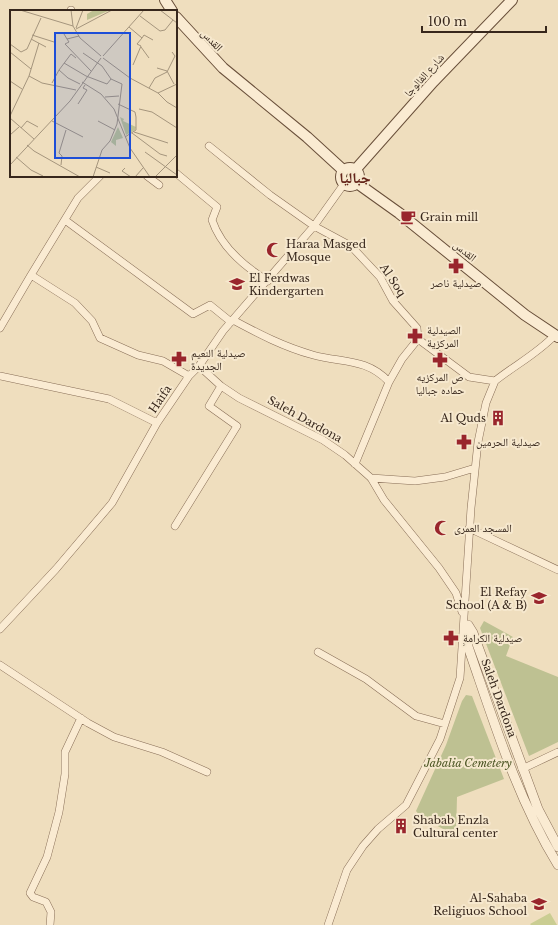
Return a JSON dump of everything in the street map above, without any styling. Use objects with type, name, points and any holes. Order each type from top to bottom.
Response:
[{"type":"main road","points":[[165,0],[171,10]]},
{"type":"main road","name":"شارع الفالوجا","points":[[356,169],[433,82],[512,0]]},
{"type":"main road","name":"القدس","points":[[177,20],[222,68],[307,137],[343,170]]},
{"type":"main road","points":[[348,167],[356,169],[359,175],[357,183],[349,186],[344,184],[340,176],[343,170],[348,167]]},
{"type":"main road","name":"القدس","points":[[357,183],[399,213],[525,315],[556,336]]},
{"type":"street","name":"Al Soq","points":[[209,146],[270,195],[314,226],[351,246],[380,277],[393,301],[417,328],[418,339]]},
{"type":"street","points":[[177,174],[217,207],[212,220],[224,244],[255,273],[268,281]]},
{"type":"street","points":[[0,328],[52,238],[78,198],[99,177]]},
{"type":"street","points":[[148,177],[159,185]]},
{"type":"street","name":"Haifa","points":[[0,629],[56,569],[112,503],[157,423],[189,376],[199,366],[232,321],[314,226],[344,184]]},
{"type":"street","points":[[65,220],[193,314],[210,305],[232,321],[270,340],[313,355],[366,365],[380,372],[389,382]]},
{"type":"street","points":[[31,275],[75,303],[92,321],[100,338],[138,355],[163,361],[189,376]]},
{"type":"street","points":[[328,925],[347,870],[363,846],[378,829],[406,805],[440,739],[460,678],[469,528],[478,442],[486,403],[495,381],[513,367],[542,349],[556,336]]},
{"type":"street","points":[[355,464],[389,382],[402,359],[418,339],[469,377],[495,381]]},
{"type":"street","name":"Saleh Dardona","points":[[199,366],[221,386],[239,398],[323,440],[355,464],[371,478],[384,500],[439,568],[456,593],[464,616],[473,633],[538,809],[558,847]]},
{"type":"street","points":[[0,376],[109,399],[157,423]]},
{"type":"street","points":[[175,526],[237,426],[209,406],[221,386]]},
{"type":"street","points":[[371,478],[415,481],[445,477],[475,468]]},
{"type":"street","points":[[469,528],[558,570]]},
{"type":"street","name":"Saleh Dardona","points":[[468,625],[465,638],[511,768],[530,814],[558,865]]},
{"type":"street","points":[[318,652],[366,679],[416,716],[445,724]]},
{"type":"street","points":[[0,665],[80,718],[114,737],[162,752],[207,772]]},
{"type":"street","points":[[50,925],[51,912],[46,902],[33,897],[30,892],[47,858],[59,812],[64,782],[65,752],[80,718]]},
{"type":"street","points":[[522,769],[558,752]]},
{"type":"green space","name":"Jabalia Cemetery","points":[[484,621],[513,637],[506,656],[558,677],[558,742],[529,756],[480,628]]},
{"type":"green space","name":"Jabalia Cemetery","points":[[466,695],[472,696],[504,779],[457,797],[456,836],[421,817],[416,811],[446,745],[462,701]]},
{"type":"green space","points":[[550,913],[557,925],[530,924]]},
{"type":"place","name":"Grain mill","points":[[408,217]]},
{"type":"place","name":"Haraa Masged Mosque","points":[[274,250]]},
{"type":"place","name":"صيدلية ناصر","points":[[456,266]]},
{"type":"place","name":"El Ferdwas Kindergarten","points":[[237,284]]},
{"type":"place","name":"الصيدلية المركزية","points":[[415,336]]},
{"type":"place","name":"صيدلية النعيم الجديدة","points":[[179,359]]},
{"type":"place","name":"ص المركزيه حماده جباليا","points":[[440,360]]},
{"type":"place","name":"Al Quds","points":[[498,418]]},
{"type":"place","name":"صيدلية الحرمين","points":[[464,442]]},
{"type":"place","name":"المسجد العمرى","points":[[442,528]]},
{"type":"place","name":"El Refay School (A & B)","points":[[539,598]]},
{"type":"place","name":"ِِصيدلية الكرامة","points":[[451,638]]},
{"type":"place","name":"Shabab Enzla Cultural center","points":[[401,826]]},
{"type":"place","name":"Al-Sahaba Religiuos School","points":[[539,904]]},
{"type":"district","name":"جباليا","points":[[355,177]]}]
